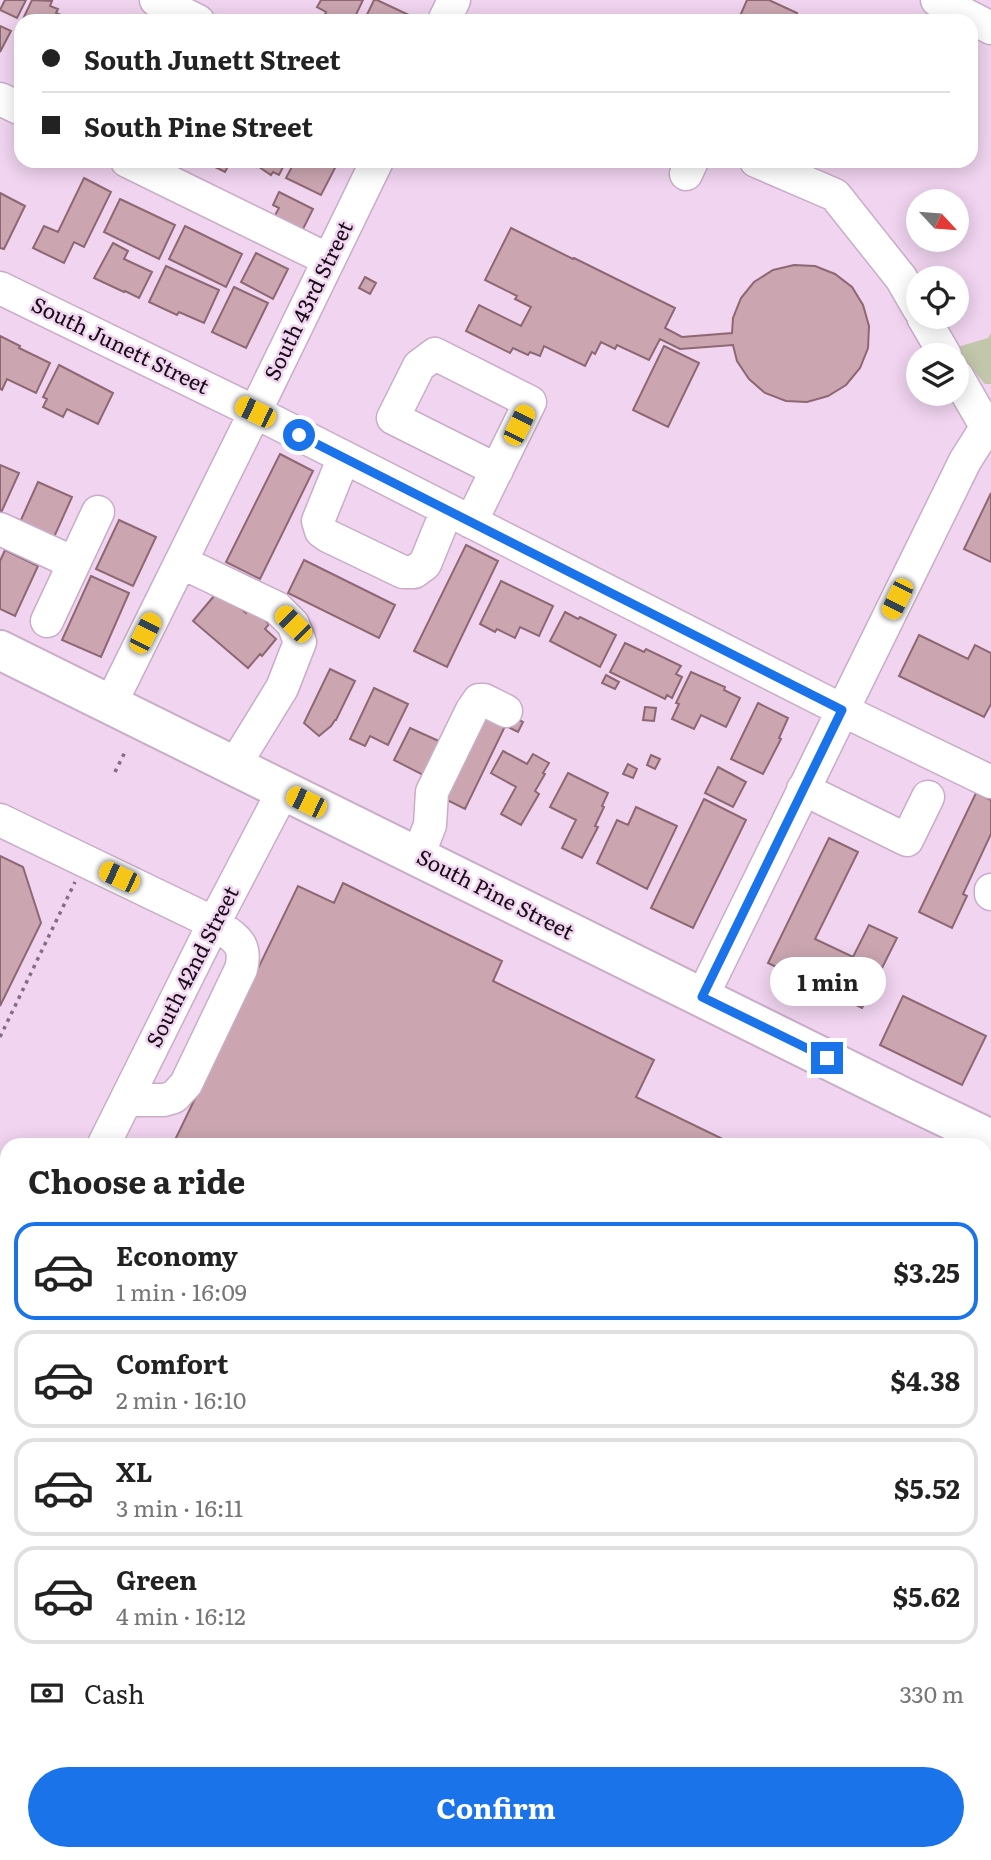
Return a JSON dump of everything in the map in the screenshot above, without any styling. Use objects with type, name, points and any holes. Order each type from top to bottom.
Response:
[{"type":"main road","name":"South Pine Street","points":[[0,650],[989,1138]]},
{"type":"street","points":[[156,0],[184,14]]},
{"type":"street","points":[[937,0],[964,14]]},
{"type":"street","points":[[141,168],[329,260]]},
{"type":"street","name":"South 43rd Street","points":[[110,705],[374,168]]},
{"type":"street","points":[[772,168],[835,195],[906,287]]},
{"type":"street","name":"South Junett Street","points":[[0,288],[255,412],[842,710],[991,782]]},
{"type":"street","points":[[702,997],[965,461],[989,427],[969,395]]},
{"type":"street","points":[[344,457],[318,521],[321,531],[403,572],[414,572],[425,564],[459,516],[497,470]]},
{"type":"street","points":[[47,621],[98,512]]},
{"type":"street","points":[[0,529],[74,563]]},
{"type":"street","points":[[181,562],[277,608],[293,624],[300,642],[282,688],[234,766]]},
{"type":"street","points":[[418,856],[430,825],[432,792],[472,710],[479,700],[484,700],[506,711]]},
{"type":"street","points":[[803,789],[907,840],[928,797]]},
{"type":"street","name":"South 42nd Street","points":[[107,1138],[214,923],[284,791]]},
{"type":"street","points":[[0,821],[214,923],[239,942],[244,955],[241,970],[186,1084],[174,1097],[164,1100],[126,1100]]},
{"type":"path","points":[[115,772],[126,750]]},
{"type":"path","points":[[0,1037],[80,871]]},
{"type":"green space","points":[[991,333],[991,384],[985,384],[969,365],[969,344],[988,338]]},
{"type":"building","points":[[5,0],[26,0],[19,14],[14,14],[14,17],[0,10]]},
{"type":"building","points":[[32,0],[52,1],[50,6],[58,9],[56,13],[59,14],[25,14]]},
{"type":"building","points":[[321,0],[363,0],[356,14],[325,14],[326,12],[317,7]]},
{"type":"building","points":[[374,0],[377,0],[407,14],[367,14]]},
{"type":"building","points":[[747,0],[769,0],[797,13],[796,14],[741,14]]},
{"type":"building","points":[[0,26],[11,31],[0,52]]},
{"type":"building","points":[[260,168],[282,168],[279,175],[273,172],[271,175]]},
{"type":"building","points":[[291,168],[335,168],[321,195],[286,178]]},
{"type":"building","points":[[84,178],[111,192],[84,247],[74,242],[64,263],[33,248],[44,226],[58,232]]},
{"type":"building","points":[[279,192],[313,209],[302,231],[274,217],[279,208],[273,205]]},
{"type":"building","points":[[0,193],[25,206],[4,249],[0,248]]},
{"type":"building","points":[[120,199],[175,225],[159,259],[104,232]]},
{"type":"building","points":[[185,226],[242,254],[226,287],[169,259]]},
{"type":"building","points":[[511,228],[675,308],[665,328],[682,337],[732,333],[733,318],[741,298],[754,282],[773,270],[794,265],[815,266],[835,274],[852,287],[863,305],[869,326],[868,348],[860,368],[846,385],[828,396],[807,402],[786,401],[765,393],[749,379],[737,361],[733,345],[680,349],[660,339],[649,360],[617,345],[615,349],[601,342],[585,366],[544,346],[540,356],[530,352],[528,355],[513,348],[510,353],[466,331],[479,305],[521,326],[531,307],[515,299],[517,296],[485,280]]},
{"type":"building","points":[[113,243],[128,251],[124,259],[152,272],[139,298],[94,278]]},
{"type":"building","points":[[256,253],[288,269],[273,299],[241,282]]},
{"type":"building","points":[[166,266],[219,290],[204,323],[179,312],[177,315],[149,302]]},
{"type":"building","points":[[365,277],[376,283],[370,294],[359,288]]},
{"type":"building","points":[[234,287],[268,303],[246,348],[212,332]]},
{"type":"building","points":[[0,336],[50,363],[36,393],[7,379],[2,390],[0,389]]},
{"type":"building","points":[[664,346],[699,363],[668,427],[633,410]]},
{"type":"building","points":[[59,365],[113,393],[98,424],[67,409],[63,417],[43,407],[47,399],[43,397]]},
{"type":"building","points":[[280,454],[313,471],[260,579],[226,562]]},
{"type":"building","points":[[0,465],[19,473],[0,515]]},
{"type":"building","points":[[38,482],[72,497],[50,546],[16,531]]},
{"type":"building","points":[[991,493],[991,562],[964,549]]},
{"type":"building","points":[[119,520],[156,537],[133,586],[96,569]]},
{"type":"building","points":[[466,545],[498,561],[447,667],[414,651]]},
{"type":"building","points":[[5,550],[38,566],[15,616],[0,609],[0,561]]},
{"type":"building","points":[[304,560],[395,605],[379,638],[288,593]]},
{"type":"building","points":[[91,576],[129,593],[101,657],[62,640]]},
{"type":"building","points":[[501,581],[553,606],[539,636],[520,627],[515,638],[480,624]]},
{"type":"building","points":[[219,590],[246,613],[250,607],[269,624],[265,629],[276,639],[248,668],[193,621]]},
{"type":"building","points":[[565,612],[616,635],[600,667],[550,641]]},
{"type":"building","points":[[919,635],[968,659],[975,645],[991,653],[991,704],[984,717],[899,676]]},
{"type":"building","points":[[625,643],[644,652],[646,649],[681,666],[676,674],[682,677],[672,698],[667,695],[665,699],[610,672]]},
{"type":"building","points":[[330,669],[355,681],[336,720],[319,736],[304,723]]},
{"type":"building","points":[[691,672],[725,687],[724,690],[740,698],[726,727],[701,715],[694,729],[672,719],[679,704],[676,703]]},
{"type":"building","points":[[606,675],[619,682],[615,689],[602,683]]},
{"type":"building","points":[[374,688],[408,704],[388,745],[370,736],[365,746],[350,739]]},
{"type":"building","points":[[758,703],[788,718],[779,738],[781,739],[763,774],[731,759]]},
{"type":"building","points":[[481,704],[509,718],[465,809],[437,795]]},
{"type":"building","points":[[645,707],[656,708],[654,721],[643,720]]},
{"type":"building","points":[[515,718],[523,722],[518,732],[510,728]]},
{"type":"building","points":[[410,728],[441,742],[425,776],[394,760]]},
{"type":"building","points":[[503,751],[527,764],[533,754],[549,763],[535,791],[539,794],[521,825],[501,814],[516,787],[491,773]]},
{"type":"building","points":[[651,755],[660,759],[655,769],[647,765]]},
{"type":"building","points":[[628,764],[637,769],[633,778],[623,774]]},
{"type":"building","points":[[718,767],[746,782],[733,807],[705,793]]},
{"type":"building","points":[[568,773],[608,793],[595,826],[598,827],[582,858],[562,848],[576,820],[550,807]]},
{"type":"building","points":[[976,793],[991,800],[991,834],[963,894],[967,896],[952,928],[919,912]]},
{"type":"building","points":[[704,799],[746,820],[693,928],[651,908]]},
{"type":"building","points":[[636,807],[677,826],[647,889],[597,863],[617,820],[628,825]]},
{"type":"building","points":[[829,838],[858,852],[815,939],[853,957],[869,925],[897,938],[862,1008],[768,963]]},
{"type":"building","points":[[0,856],[23,867],[41,923],[0,1006]]},
{"type":"building","points":[[343,883],[502,961],[493,981],[654,1060],[636,1097],[721,1138],[176,1138],[298,886],[334,903]]},
{"type":"building","points":[[903,996],[986,1036],[962,1085],[880,1045]]},
{"type":"route","points":[[299,435],[842,710],[702,997],[827,1058]]}]
